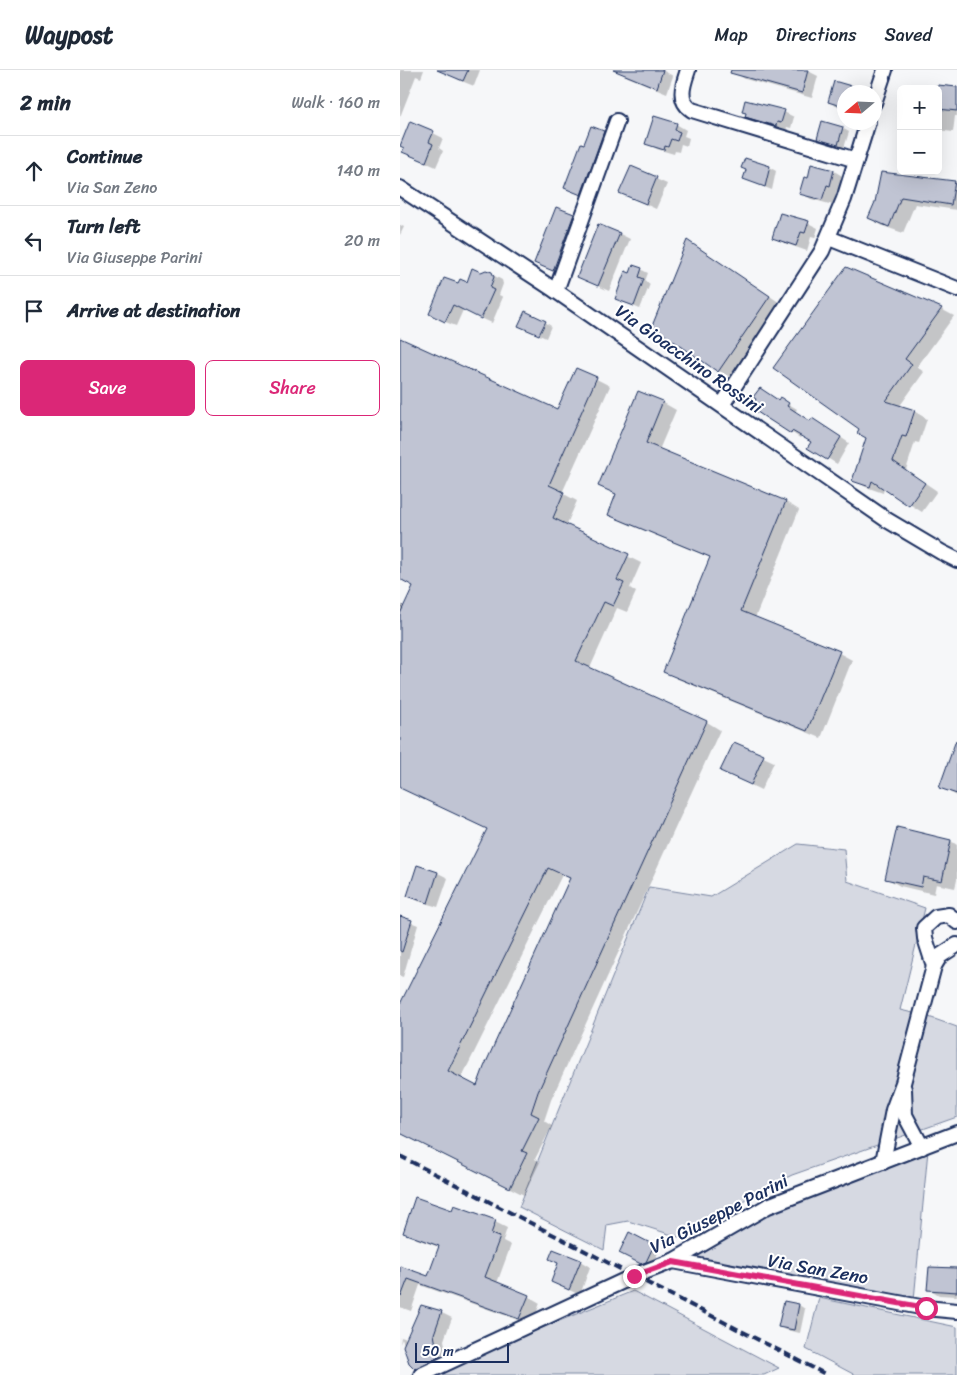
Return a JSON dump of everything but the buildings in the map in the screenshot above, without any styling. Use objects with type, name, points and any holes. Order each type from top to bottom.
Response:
[{"type":"street","points":[[688,70],[682,95],[687,107],[692,110],[856,160]]},
{"type":"street","points":[[880,85],[885,70]]},
{"type":"street","points":[[556,291],[617,121]]},
{"type":"street","points":[[722,405],[829,238],[865,130]]},
{"type":"street","name":"Via Gioacchino Rossini","points":[[400,188],[556,291],[887,520],[957,560]]},
{"type":"street","points":[[829,238],[957,288]]},
{"type":"street","points":[[934,966],[925,938],[924,928],[936,917],[949,915],[957,922]]},
{"type":"street","points":[[882,1162],[893,1110],[903,1083],[934,966],[940,956],[957,945]]},
{"type":"street","points":[[903,1083],[905,1115],[922,1147]]},
{"type":"street","name":"Via Giuseppe Parini","points":[[421,1375],[634,1276],[673,1262],[768,1206],[957,1134]]},
{"type":"street","name":"Via San Zeno","points":[[673,1262],[926,1308],[957,1311]]},
{"type":"shaded area","points":[[798,844],[844,849],[847,881],[925,908],[900,1010],[926,1016],[957,1027],[957,1117],[792,1175],[750,1196],[688,1240],[628,1221],[607,1225],[604,1250],[519,1207],[649,887],[711,897]]},
{"type":"shaded area","points":[[928,1150],[914,1300],[691,1259],[772,1209]]},
{"type":"shaded area","points":[[633,1291],[779,1368],[764,1375],[432,1375],[456,1363]]},
{"type":"shaded area","points":[[819,1298],[957,1327],[957,1375],[855,1375],[806,1349]]},
{"type":"railway","points":[[400,1156],[827,1375]]},
{"type":"route","points":[[634,1276],[673,1262],[926,1308]]}]
